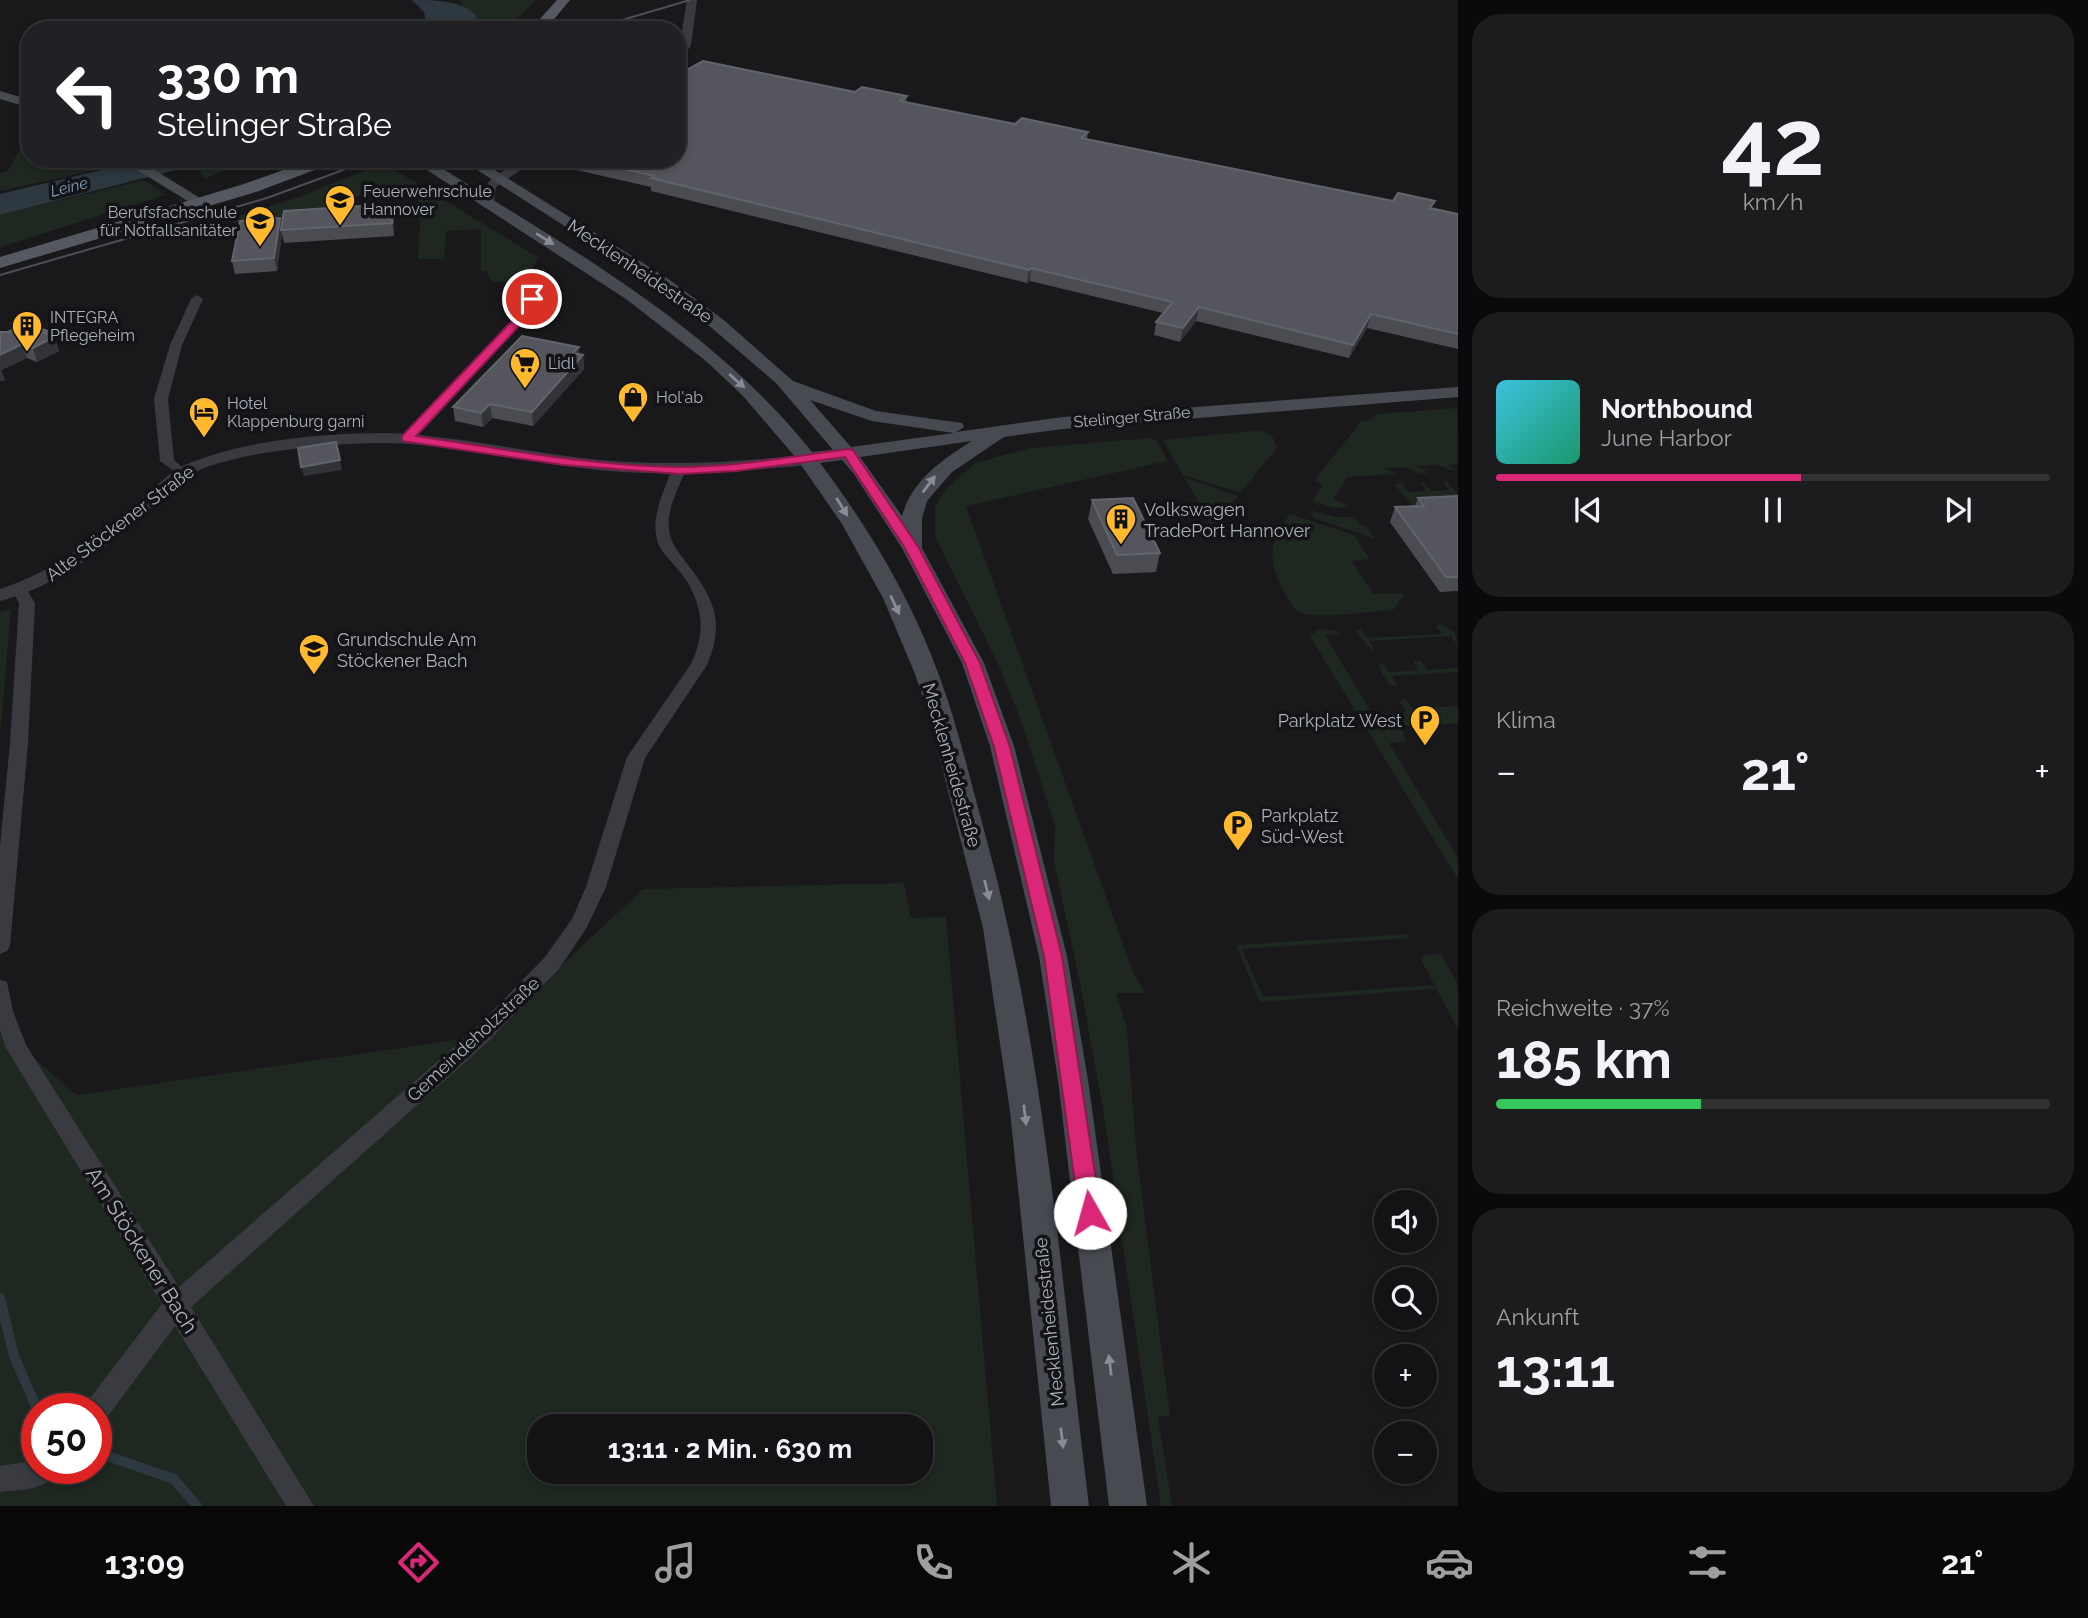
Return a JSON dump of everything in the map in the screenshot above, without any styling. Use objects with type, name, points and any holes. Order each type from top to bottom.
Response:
[{"type":"main road","points":[[534,21],[545,0]]},
{"type":"main road","points":[[537,21],[564,0]]},
{"type":"main road","points":[[0,95],[21,101]]},
{"type":"main road","points":[[142,168],[189,195]]},
{"type":"main road","points":[[0,253],[272,168]]},
{"type":"main road","points":[[0,263],[189,195],[295,168]]},
{"type":"main road","name":"Mecklenheidestraße","points":[[432,168],[562,250],[686,335],[749,392],[807,459],[836,498],[864,544],[926,671],[950,745],[996,927],[1025,1109],[1070,1506]]},
{"type":"main road","name":"Mecklenheidestraße","points":[[480,168],[661,281],[719,325],[782,379],[849,453],[912,548],[973,663],[1002,747],[1053,956],[1073,1080],[1128,1506]]},
{"type":"main road","points":[[782,379],[833,405],[870,417],[924,425],[1004,430]]},
{"type":"main road","name":"Stelinger Straße","points":[[807,459],[1004,430],[1102,419],[1458,392]]},
{"type":"main road","points":[[912,548],[912,514],[922,494],[937,474],[1004,430]]},
{"type":"street","points":[[686,45],[692,0]]},
{"type":"street","points":[[488,202],[488,189],[518,168]]},
{"type":"street","points":[[182,473],[167,461],[161,399],[176,345],[197,299]]},
{"type":"street","points":[[407,439],[515,324],[532,299]]},
{"type":"street","name":"Alte Stöckener Straße","points":[[0,595],[20,590],[65,568],[182,473],[216,458],[285,446],[358,439],[407,439],[564,461],[680,471],[807,459]]},
{"type":"street","name":"Gemeindeholzstraße","points":[[110,1393],[176,1305],[484,1034],[552,963],[580,922],[596,887],[636,757],[699,666],[706,648],[709,626],[706,606],[696,587],[664,543],[661,526],[663,511],[680,471]]},
{"type":"street","points":[[0,946],[19,744],[27,603],[20,590]]},
{"type":"street","name":"Am Stöckener Bach","points":[[0,988],[4,1011],[17,1048],[301,1506]]},
{"type":"street","points":[[0,1479],[21,1475]]},
{"type":"shaded area","points":[[459,0],[536,0],[514,21],[473,21]]},
{"type":"shaded area","points":[[21,147],[21,168],[105,168],[0,191],[0,173],[8,171]]},
{"type":"shaded area","points":[[197,168],[233,168],[205,178]]},
{"type":"shaded area","points":[[371,168],[391,168],[538,257],[525,283],[492,282],[486,271],[481,271],[481,229],[446,231],[444,259],[418,259],[418,191],[336,198],[333,211],[309,211],[310,208],[300,208],[286,218],[235,223],[229,219],[299,197]]},
{"type":"shaded area","points":[[144,180],[165,195],[0,247],[0,215]]},
{"type":"shaded area","points":[[1457,408],[1458,464],[1449,465],[1458,472],[1437,465],[1417,466],[1429,473],[1404,467],[1385,468],[1396,474],[1348,477],[1333,499],[1347,504],[1344,507],[1334,508],[1312,501],[1323,486],[1315,480],[1361,421],[1371,420],[1378,414]]},
{"type":"shaded area","points":[[1260,430],[1272,436],[1277,448],[1240,493],[1183,475],[1163,440]]},
{"type":"shaded area","points":[[1150,438],[1157,441],[1168,461],[966,506],[1134,975],[1146,993],[1116,993],[1127,1028],[1136,1148],[1170,1416],[1158,1417],[1172,1506],[1161,1506],[1104,1115],[1054,861],[1055,826],[1022,723],[1000,668],[935,536],[935,507],[945,490],[975,463],[1030,448]]},
{"type":"shaded area","points":[[1185,478],[1238,496],[1223,514],[1218,538]]},
{"type":"shaded area","points":[[1443,482],[1447,482],[1458,494],[1458,510],[1418,512],[1394,484],[1402,484],[1408,492],[1426,491],[1421,483],[1431,491],[1449,490]]},
{"type":"shaded area","points":[[1310,510],[1335,517],[1353,517],[1361,525],[1366,525],[1375,539],[1314,518]]},
{"type":"shaded area","points":[[1290,514],[1354,535],[1370,559],[1351,561],[1374,594],[1405,593],[1393,610],[1309,615],[1296,610],[1279,582],[1272,552],[1277,534]]},
{"type":"shaded area","points":[[11,609],[0,736],[0,612]]},
{"type":"shaded area","points":[[1436,625],[1443,625],[1455,633],[1458,646],[1451,636],[1369,641],[1375,651],[1372,651],[1356,631],[1361,629],[1367,638],[1442,634]]},
{"type":"shaded area","points":[[1319,629],[1337,631],[1339,634],[1325,635],[1372,714],[1406,712],[1400,702],[1402,699],[1406,699],[1413,709],[1458,706],[1458,723],[1400,726],[1406,739],[1404,742],[1389,743],[1458,858],[1458,879],[1310,636]]},
{"type":"shaded area","points":[[1421,660],[1427,670],[1458,668],[1458,672],[1392,676],[1397,686],[1388,682],[1378,666],[1383,663],[1389,672],[1418,670],[1413,661]]},
{"type":"shaded area","points":[[904,883],[911,918],[946,917],[997,1506],[0,1506],[0,1029],[77,1095],[497,1034],[567,960],[643,889]]},
{"type":"shaded area","points":[[1406,934],[1408,938],[1242,949],[1263,997],[1433,985],[1435,989],[1260,1002],[1236,945]]},
{"type":"shaded area","points":[[1441,954],[1458,985],[1458,1029],[1421,960],[1425,955]]},
{"type":"water","points":[[412,0],[457,4],[477,17],[476,21],[426,21],[424,12]]},
{"type":"water","name":"Leine","points":[[110,168],[183,168],[0,215],[0,194]]},
{"type":"building","points":[[703,61],[855,92],[862,87],[907,96],[900,101],[1015,124],[1022,118],[1088,132],[1081,138],[1393,201],[1398,193],[1435,201],[1430,208],[1458,214],[1458,334],[1371,314],[1353,345],[1199,307],[1183,328],[1156,322],[1173,302],[1031,268],[1029,270],[651,178],[654,176],[620,168],[686,168],[686,70]]},
{"type":"building","points":[[392,204],[392,223],[281,230],[284,211]]},
{"type":"building","points":[[280,218],[274,258],[232,261],[240,221]]},
{"type":"building","points":[[25,324],[48,331],[44,333],[54,337],[33,348],[22,344],[0,355],[0,332],[8,332]]},
{"type":"building","name":"Lidl","points":[[522,336],[579,347],[573,353],[583,355],[532,412],[490,404],[481,413],[453,407]]},
{"type":"building","points":[[336,442],[340,460],[301,467],[298,448]]},
{"type":"building","points":[[1458,496],[1458,577],[1446,577],[1395,507],[1424,506],[1418,498]]},
{"type":"building","points":[[1133,498],[1160,553],[1117,555],[1092,500]]},
{"type":"waterway","points":[[0,1298],[14,1356],[30,1393]]},
{"type":"waterway","points":[[112,1458],[174,1479],[197,1506]]},
{"type":"tram line","points":[[619,21],[690,0]]},
{"type":"tram line","points":[[0,275],[267,198],[349,168]]},
{"type":"place","name":"Feuerwehrschule Hannover","points":[[340,227]]},
{"type":"place","name":"Berufsfachschule für Notfallsanitäter","points":[[260,248]]},
{"type":"place","name":"INTEGRA Pflegeheim","points":[[27,353]]},
{"type":"place","name":"Lidl","points":[[525,390]]},
{"type":"place","name":"Hol'ab","points":[[633,424]]},
{"type":"place","name":"Hotel Klappenburg garni","points":[[204,439]]},
{"type":"place","name":"Volkswagen TradePort Hannover","points":[[1121,546]]},
{"type":"place","name":"Grundschule Am Stöckener Bach","points":[[314,676]]},
{"type":"place","name":"Parkplatz West","points":[[1425,747]]},
{"type":"place","name":"Parkplatz Süd-West","points":[[1238,852]]},
{"type":"route","points":[[532,299],[515,324],[407,439],[564,461],[680,471],[849,453],[912,548],[973,663],[1002,747],[1053,956],[1073,1080],[1090,1213]]}]
